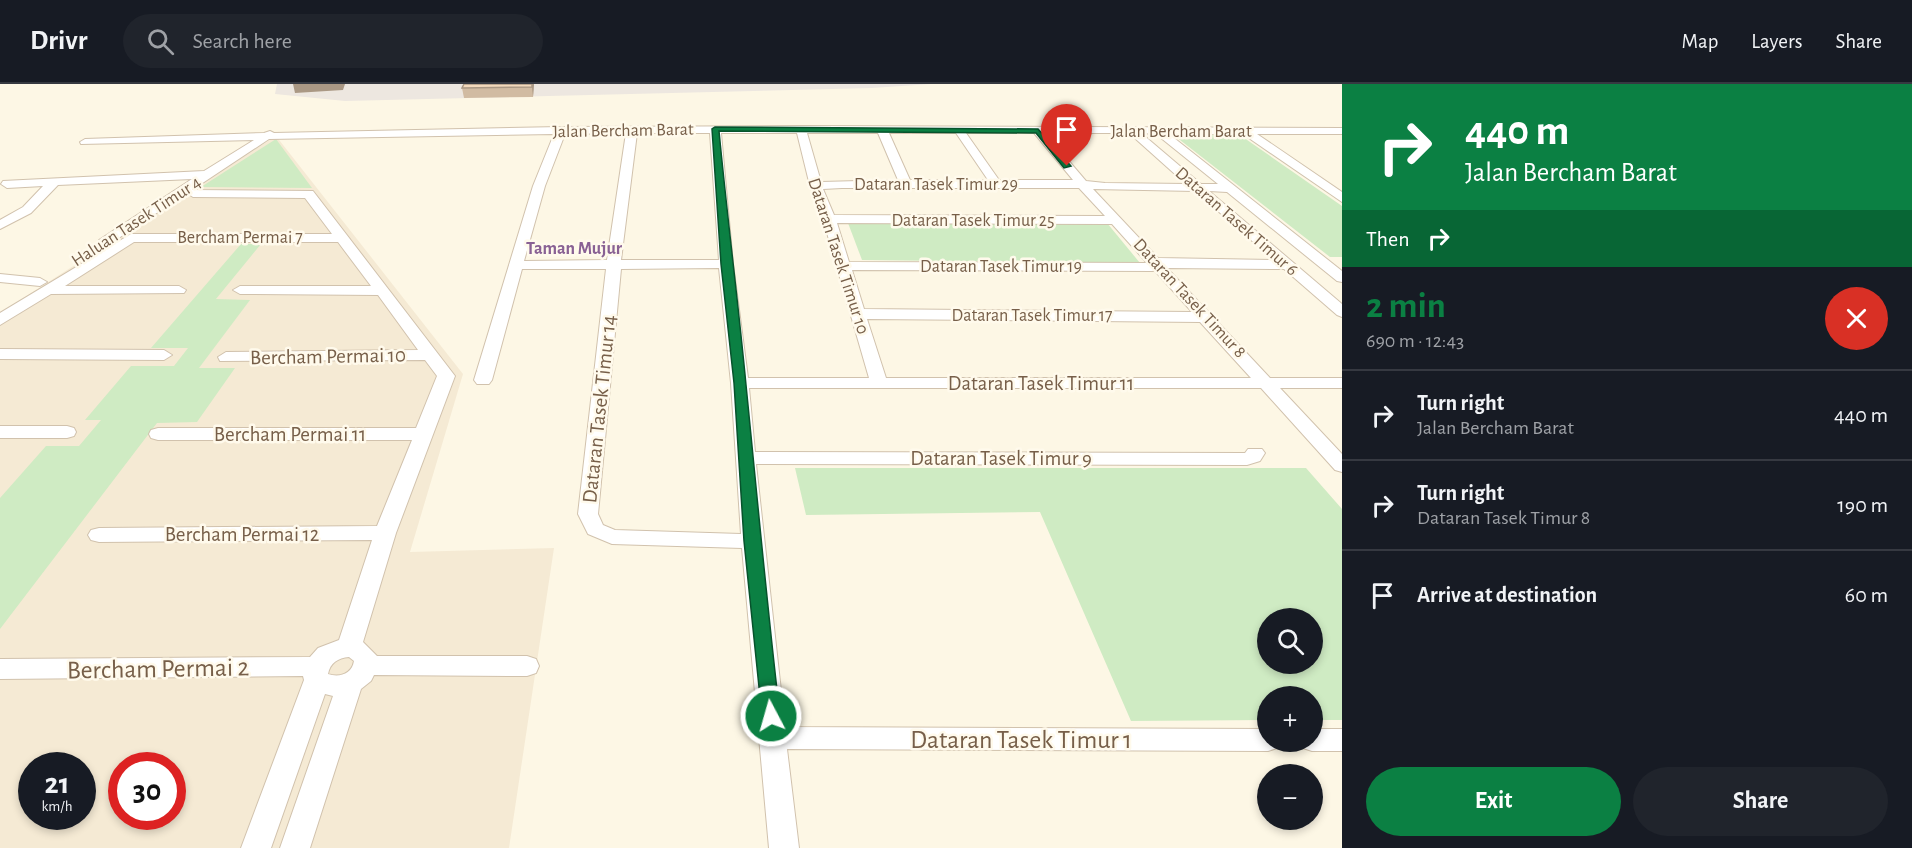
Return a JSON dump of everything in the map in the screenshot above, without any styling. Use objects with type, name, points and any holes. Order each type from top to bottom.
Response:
[{"type":"street","points":[[715,129],[726,264],[740,383],[752,541],[784,848]]},
{"type":"street","name":"Dataran Tasek Timur 10","points":[[801,129],[816,186],[829,219],[879,383]]},
{"type":"street","name":"Jalan Bercham Barat","points":[[85,142],[270,134],[561,130],[1342,131]]},
{"type":"street","points":[[483,380],[539,186],[561,130]]},
{"type":"street","name":"Dataran Tasek Timur 14","points":[[632,130],[614,264],[589,505],[591,524],[602,534],[622,538],[752,541]]},
{"type":"street","points":[[882,130],[906,184]]},
{"type":"street","points":[[959,130],[996,184]]},
{"type":"street","points":[[1244,130],[1342,198]]},
{"type":"street","name":"Dataran Tasek Timur 8","points":[[1038,131],[1082,184],[1268,383],[1342,466]]},
{"type":"street","name":"Dataran Tasek Timur 6","points":[[1132,131],[1342,312]]},
{"type":"street","name":"Dataran Tasek Timur 6","points":[[1159,131],[1342,278]]},
{"type":"street","points":[[1329,131],[1342,138]]},
{"type":"street","name":"Haluan Tasek Timur 4","points":[[0,307],[44,286],[270,134]]},
{"type":"street","points":[[7,184],[207,175]]},
{"type":"street","points":[[0,225],[27,210],[54,182]]},
{"type":"street","name":"Dataran Tasek Timur 29","points":[[816,186],[1082,184],[1105,187],[1230,188]]},
{"type":"street","points":[[1323,185],[1342,185]]},
{"type":"street","points":[[193,193],[307,193],[446,376],[385,533],[349,648]]},
{"type":"street","name":"Dataran Tasek Timur 25","points":[[829,219],[1117,220]]},
{"type":"street","name":"Bercham Permai 7","points":[[44,286],[122,242],[137,237],[343,238]]},
{"type":"street","points":[[1323,262],[1342,262]]},
{"type":"street","points":[[515,265],[726,264]]},
{"type":"street","name":"Dataran Tasek Timur 19","points":[[842,266],[1288,265]]},
{"type":"street","points":[[0,278],[44,286],[179,290]]},
{"type":"street","points":[[0,320],[44,286]]},
{"type":"street","points":[[240,290],[383,291]]},
{"type":"street","name":"Dataran Tasek Timur 17","points":[[857,314],[1207,317]]},
{"type":"street","points":[[0,354],[164,354]]},
{"type":"street","name":"Bercham Permai 10","points":[[226,357],[431,355]]},
{"type":"street","name":"Dataran Tasek Timur 11","points":[[740,383],[1342,383]]},
{"type":"street","points":[[0,432],[67,432]]},
{"type":"street","name":"Bercham Permai 11","points":[[158,435],[423,434]]},
{"type":"street","name":"Dataran Tasek Timur 9","points":[[745,458],[1246,459],[1255,453]]},
{"type":"street","name":"Bercham Permai 12","points":[[99,535],[385,533]]},
{"type":"street","points":[[256,848],[317,673],[326,655],[349,648],[363,653],[358,674],[296,848]]},
{"type":"street","name":"Bercham Permai 2","points":[[0,669],[317,673],[331,687],[358,674],[527,666]]},
{"type":"street","name":"Dataran Tasek Timur 1","points":[[774,738],[1257,740]]},
{"type":"street","points":[[1323,740],[1342,740]]},
{"type":"shaded area","points":[[277,84],[931,84],[872,88],[345,101],[275,94]]},
{"type":"shaded area","points":[[276,136],[463,374],[410,552],[554,548],[509,848],[0,848],[0,313]]},
{"type":"green space","points":[[1171,133],[1237,133],[1342,206],[1342,257],[1330,257]]},
{"type":"green space","points":[[276,139],[312,188],[201,187]]},
{"type":"green space","points":[[848,223],[1107,223],[1140,263],[862,260]]},
{"type":"green space","points":[[241,244],[261,244],[216,299],[250,300],[199,368],[235,368],[197,422],[157,423],[0,629],[0,498],[46,446],[79,446],[101,420],[85,420],[131,366],[174,366],[188,348],[151,348]]},
{"type":"green space","points":[[795,468],[1306,468],[1342,509],[1342,720],[1323,720],[1323,686],[1257,686],[1257,720],[1131,721],[1040,512],[806,515]]},
{"type":"building","points":[[464,84],[532,84],[532,87],[462,88]]},
{"type":"district","name":"Taman Mujur","points":[[574,248]]},
{"type":"route","points":[[771,716],[752,541],[740,383],[726,264],[715,129],[1038,131],[1067,166]]}]
